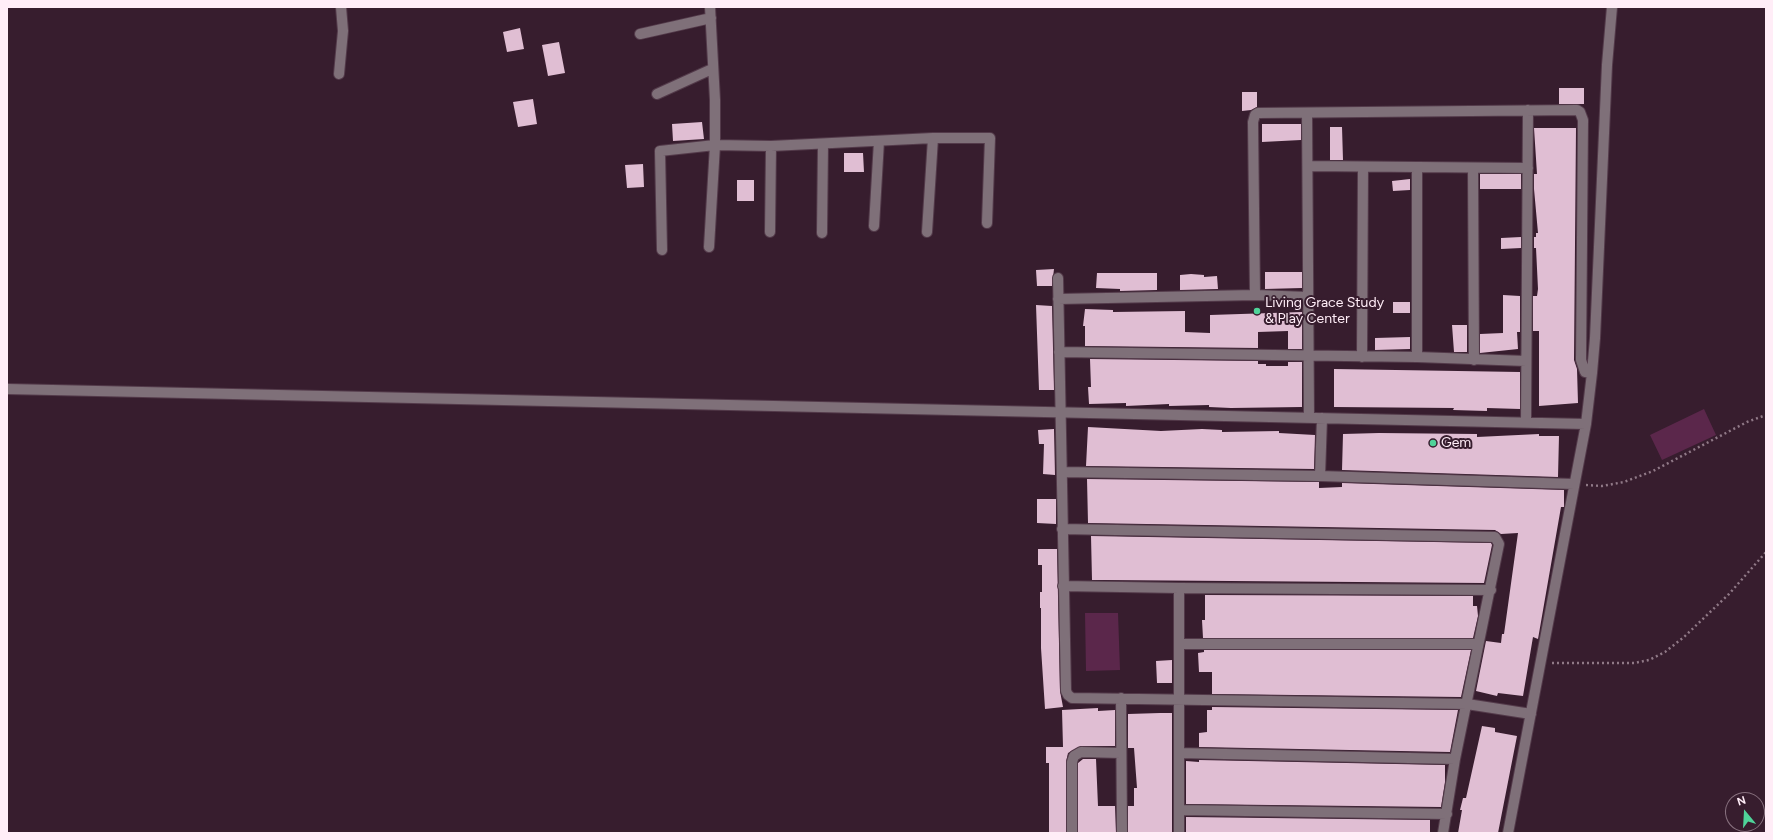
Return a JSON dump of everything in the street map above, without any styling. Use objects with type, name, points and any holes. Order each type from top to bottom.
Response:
[{"type":"street","points":[[339,74],[343,31],[341,7]]},
{"type":"street","points":[[709,247],[715,145],[715,100],[712,69],[710,7]]},
{"type":"street","points":[[1508,833],[1586,424],[1596,338],[1607,65],[1612,7]]},
{"type":"street","points":[[640,34],[711,18]]},
{"type":"street","points":[[657,94],[712,69]]},
{"type":"street","points":[[1526,422],[1528,110]]},
{"type":"street","points":[[1255,296],[1255,115],[1261,112],[1307,114],[1572,110],[1580,112],[1582,116],[1581,360],[1585,372],[1592,373]]},
{"type":"street","points":[[1307,114],[1309,417]]},
{"type":"street","points":[[662,250],[660,151],[715,145],[771,146],[933,138],[990,138],[987,223]]},
{"type":"street","points":[[927,232],[933,138]]},
{"type":"street","points":[[874,226],[879,141]]},
{"type":"street","points":[[822,144],[822,233]]},
{"type":"street","points":[[770,232],[771,146]]},
{"type":"street","points":[[1308,166],[1528,168]]},
{"type":"street","points":[[1362,357],[1363,167]]},
{"type":"street","points":[[1417,167],[1417,358]]},
{"type":"street","points":[[1474,168],[1474,360]]},
{"type":"street","points":[[1058,278],[1066,691],[1072,698],[1467,704],[1531,714]]},
{"type":"street","points":[[1058,299],[1255,296],[1308,297]]},
{"type":"street","points":[[1059,352],[1526,361]]},
{"type":"street","points":[[7,389],[1586,424]]},
{"type":"street","points":[[1320,476],[1322,418]]},
{"type":"street","points":[[1062,472],[1320,476],[1574,484]]},
{"type":"street","points":[[1062,529],[1495,537],[1499,544],[1455,759],[1443,833]]},
{"type":"street","points":[[1064,586],[1490,590]]},
{"type":"street","points":[[1179,588],[1179,833]]},
{"type":"street","points":[[1179,644],[1478,644]]},
{"type":"street","points":[[1121,698],[1122,833]]},
{"type":"street","points":[[1072,833],[1072,762],[1074,756],[1081,752],[1121,753]]},
{"type":"street","points":[[1179,753],[1455,759]]},
{"type":"street","points":[[1179,810],[1447,814]]},
{"type":"path","points":[[1574,484],[1602,486],[1624,482],[1652,471],[1747,422],[1766,415]]},
{"type":"path","points":[[1540,664],[1634,663],[1649,660],[1665,652],[1684,637],[1730,594],[1766,552]]},
{"type":"shaded area","points":[[1704,409],[1716,435],[1662,460],[1650,435]]},
{"type":"shaded area","points":[[1085,613],[1118,613],[1120,670],[1086,671]]},
{"type":"building","points":[[520,28],[524,49],[507,52],[503,32]]},
{"type":"building","points":[[559,42],[565,73],[548,76],[542,45]]},
{"type":"building","points":[[1559,88],[1584,88],[1584,104],[1559,104]]},
{"type":"building","points":[[1242,92],[1257,92],[1257,107],[1251,110],[1242,111]]},
{"type":"building","points":[[533,99],[537,124],[518,127],[513,102]]},
{"type":"building","points":[[702,122],[704,139],[673,141],[672,124]]},
{"type":"building","points":[[1262,124],[1301,124],[1301,140],[1262,142]]},
{"type":"building","points":[[1330,127],[1342,127],[1343,160],[1330,160]]},
{"type":"building","points":[[1534,128],[1576,128],[1574,360],[1577,369],[1578,403],[1539,406],[1539,331],[1533,331],[1533,296],[1537,296],[1538,289],[1536,248],[1534,248],[1534,237],[1536,237],[1536,233],[1538,233],[1534,189],[1534,174],[1537,174]]},
{"type":"building","points":[[844,153],[863,153],[864,172],[844,172]]},
{"type":"building","points":[[643,164],[644,187],[627,188],[625,165]]},
{"type":"building","points":[[1480,174],[1521,174],[1521,189],[1480,189]]},
{"type":"building","points":[[1410,179],[1410,190],[1393,191],[1392,181]]},
{"type":"building","points":[[737,180],[754,180],[754,201],[737,201]]},
{"type":"building","points":[[1521,237],[1521,248],[1501,249],[1501,238]]},
{"type":"building","points":[[1054,269],[1052,286],[1037,286],[1036,270]]},
{"type":"building","points":[[1265,272],[1302,272],[1302,288],[1265,289]]},
{"type":"building","points":[[1097,273],[1157,273],[1157,290],[1120,291],[1120,289],[1096,288]]},
{"type":"building","points":[[1180,275],[1204,275],[1204,277],[1217,276],[1218,289],[1180,290]]},
{"type":"building","points":[[1503,295],[1520,296],[1520,332],[1517,332],[1518,349],[1480,353],[1480,334],[1503,333]]},
{"type":"building","points":[[1393,302],[1410,302],[1410,313],[1393,313]]},
{"type":"building","points":[[1036,305],[1052,306],[1054,390],[1039,390]]},
{"type":"building","points":[[1085,309],[1113,310],[1113,312],[1185,311],[1185,332],[1210,333],[1210,315],[1302,312],[1302,349],[1288,349],[1288,331],[1258,332],[1258,348],[1085,346],[1085,326],[1083,326]]},
{"type":"building","points":[[1452,325],[1467,325],[1467,352],[1454,352]]},
{"type":"building","points":[[1410,337],[1410,349],[1375,350],[1375,338]]},
{"type":"building","points":[[1090,359],[1258,361],[1258,364],[1266,364],[1266,366],[1288,366],[1288,362],[1302,362],[1302,407],[1231,408],[1209,407],[1209,405],[1169,406],[1169,404],[1126,406],[1126,403],[1089,404],[1088,387],[1091,387]]},
{"type":"building","points":[[1334,369],[1520,372],[1520,409],[1487,408],[1487,411],[1453,410],[1454,408],[1334,407]]},
{"type":"building","points":[[1088,427],[1161,431],[1202,429],[1222,430],[1222,432],[1279,431],[1279,433],[1315,435],[1314,469],[1086,466]]},
{"type":"building","points":[[1054,429],[1055,475],[1043,474],[1044,444],[1039,444],[1038,430]]},
{"type":"building","points":[[1343,434],[1477,434],[1477,437],[1539,434],[1539,436],[1559,436],[1558,477],[1342,470]]},
{"type":"building","points":[[1087,479],[1319,482],[1319,488],[1342,487],[1342,483],[1564,490],[1564,507],[1561,507],[1538,639],[1533,637],[1523,696],[1498,693],[1497,696],[1476,691],[1486,641],[1501,643],[1502,634],[1504,634],[1518,533],[1501,534],[1495,530],[1088,523]]},
{"type":"building","points":[[1037,499],[1056,499],[1056,524],[1037,523]]},
{"type":"building","points":[[1091,536],[1491,543],[1492,545],[1484,583],[1092,580]]},
{"type":"building","points":[[1038,549],[1057,549],[1060,691],[1063,707],[1045,709],[1040,608],[1040,592],[1042,592],[1042,565],[1038,565]]},
{"type":"building","points":[[1205,595],[1473,596],[1473,606],[1477,606],[1478,616],[1473,638],[1203,638],[1202,620],[1205,620]]},
{"type":"building","points":[[1204,650],[1471,650],[1461,697],[1212,694],[1212,672],[1199,672],[1198,653],[1204,652]]},
{"type":"building","points":[[1172,660],[1172,683],[1157,683],[1156,661]]},
{"type":"building","points":[[1212,707],[1458,710],[1450,752],[1199,747],[1199,733],[1207,732],[1207,710],[1212,710]]},
{"type":"building","points":[[1098,708],[1098,711],[1115,710],[1115,746],[1081,746],[1068,753],[1066,762],[1066,833],[1049,833],[1049,763],[1046,763],[1046,747],[1063,747],[1062,710]]},
{"type":"building","points":[[1172,713],[1172,833],[1128,833],[1128,806],[1134,806],[1134,788],[1137,788],[1134,748],[1128,748],[1128,714]]},
{"type":"building","points":[[1482,726],[1495,728],[1495,732],[1517,736],[1498,833],[1458,833],[1462,810],[1460,810],[1463,798],[1466,798]]},
{"type":"building","points":[[1083,759],[1096,759],[1098,806],[1115,806],[1116,833],[1078,833],[1078,763]]},
{"type":"building","points":[[1199,760],[1445,765],[1445,782],[1441,807],[1186,804],[1186,761],[1199,762]]},
{"type":"building","points":[[1186,817],[1430,820],[1430,833],[1186,833]]},
{"type":"place","name":"Living Grace Study & Play Center","points":[[1257,311]]},
{"type":"place","name":"Gem","points":[[1433,443]]}]
